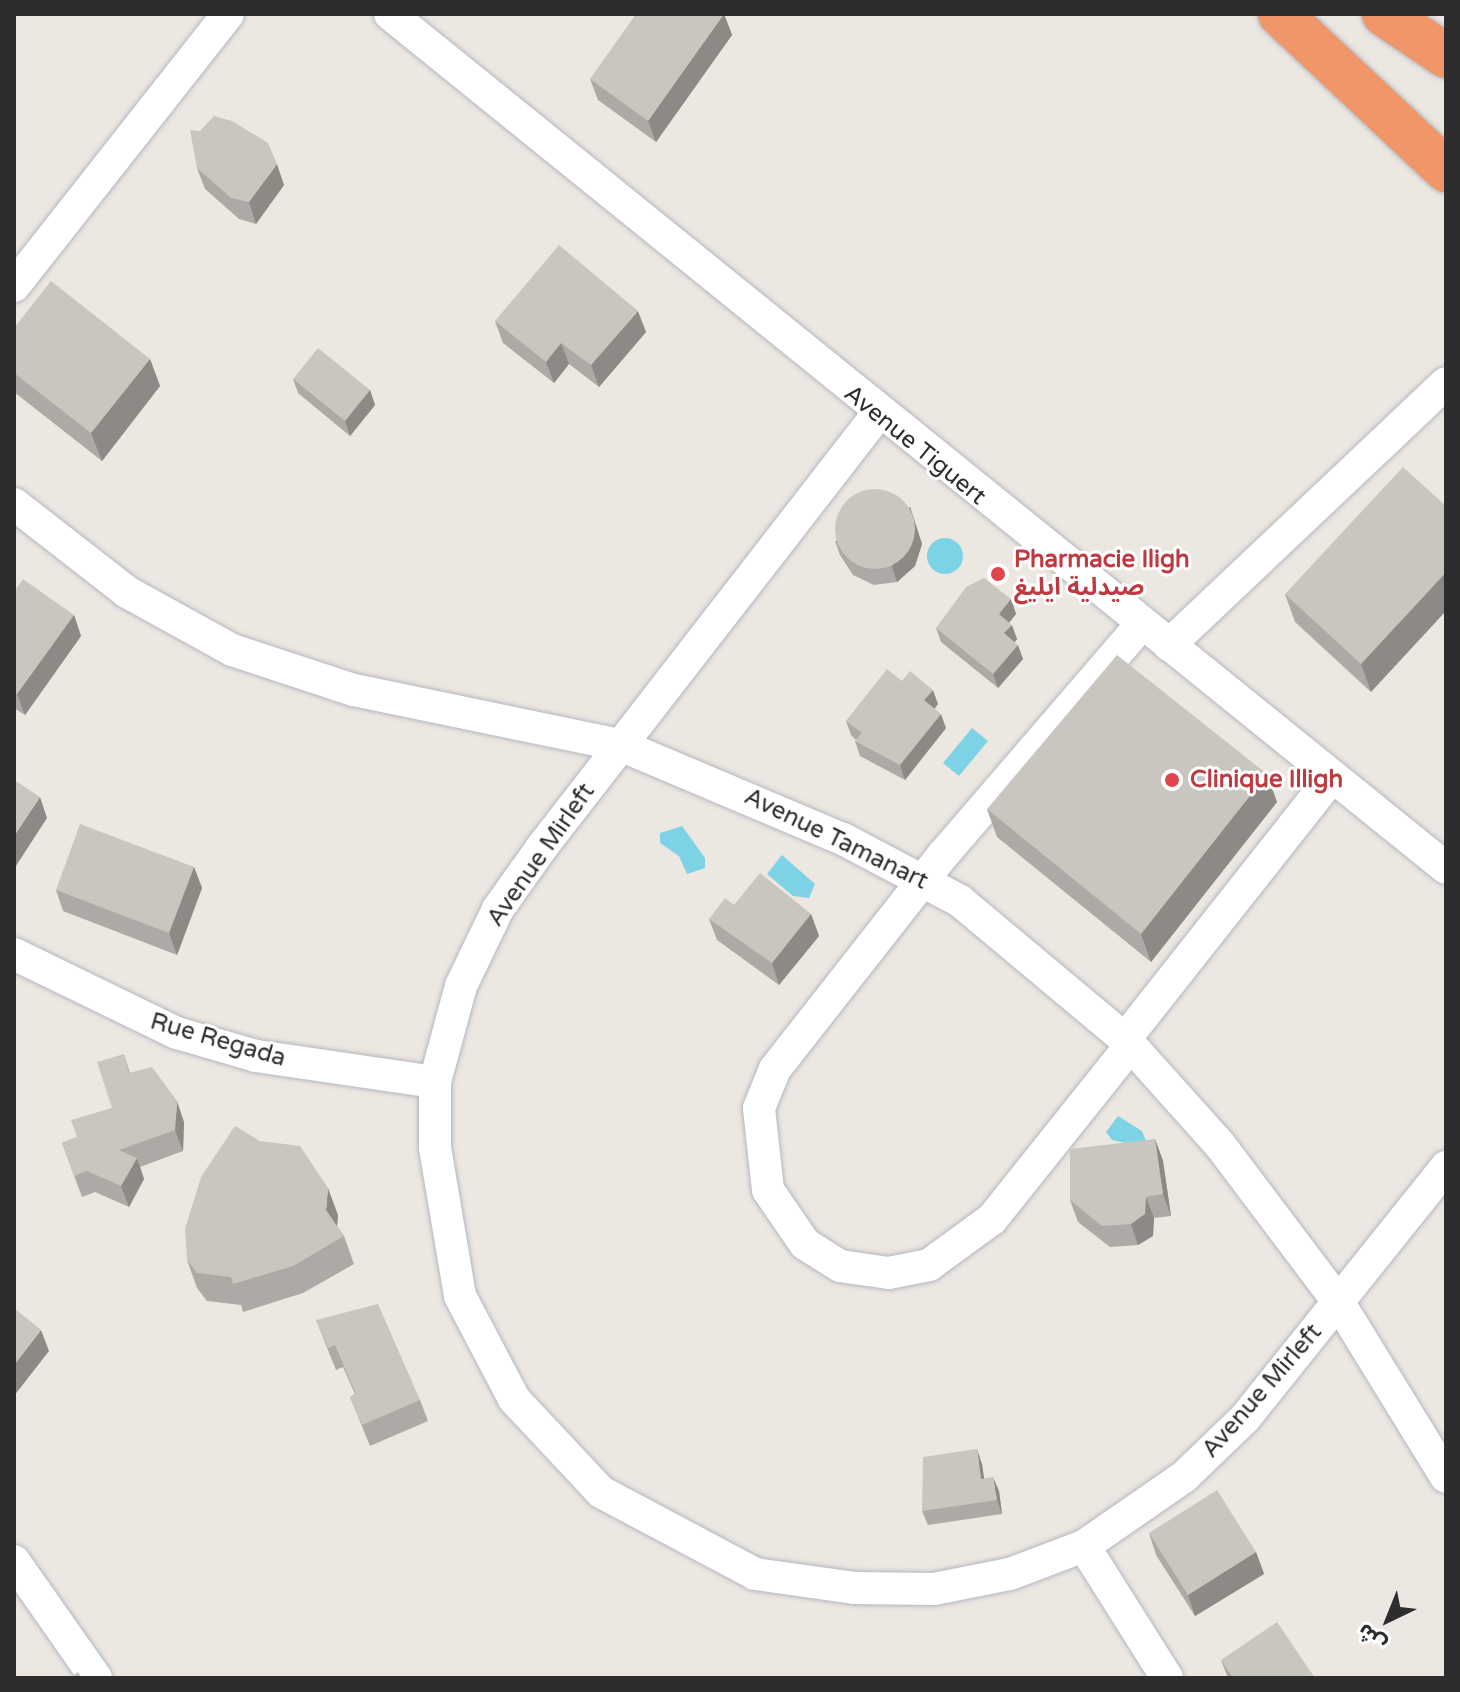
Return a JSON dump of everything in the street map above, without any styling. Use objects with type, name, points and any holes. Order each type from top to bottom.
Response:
[{"type":"highway","points":[[1280,14],[1446,170]]},
{"type":"highway","points":[[1384,14],[1446,56]]},
{"type":"street","points":[[14,286],[228,14]]},
{"type":"street","name":"Avenue Tiguert","points":[[390,14],[877,415],[1446,868]]},
{"type":"street","points":[[1169,645],[1446,383]]},
{"type":"street","name":"Avenue Mirleft","points":[[877,415],[620,745],[498,909],[461,986],[435,1082],[435,1148],[460,1296],[514,1399],[601,1492],[755,1574],[854,1588],[934,1589],[1010,1574],[1084,1546],[1185,1476],[1245,1418],[1446,1167]]},
{"type":"street","name":"Avenue Tamanart","points":[[14,504],[127,592],[232,650],[354,690],[620,745],[925,880],[1037,960],[1128,1042],[1220,1145],[1339,1303],[1446,1477]]},
{"type":"street","points":[[1140,626],[925,880],[775,1069],[759,1108],[768,1190],[805,1244],[840,1266],[889,1273],[954,1253],[992,1219],[1331,778]]},
{"type":"street","name":"Rue Regada","points":[[14,954],[177,1033],[256,1056],[435,1082]]},
{"type":"street","points":[[1084,1546],[1167,1678]]},
{"type":"street","points":[[14,1561],[96,1678]]},
{"type":"water","points":[[945,538],[958,543],[963,556],[958,569],[945,574],[932,569],[927,556],[932,543]]},
{"type":"water","points":[[972,728],[988,741],[959,776],[943,763]]},
{"type":"water","points":[[682,826],[705,858],[705,868],[687,874],[679,856],[660,843],[660,833]]},
{"type":"water","points":[[782,855],[815,884],[809,898],[793,896],[767,874]]},
{"type":"water","points":[[1118,1116],[1142,1131],[1149,1148],[1112,1140],[1106,1132]]},
{"type":"building","points":[[636,14],[724,14],[648,121],[590,79]]},
{"type":"building","points":[[214,116],[232,121],[268,143],[277,164],[249,202],[231,198],[197,168],[190,130],[200,131]]},
{"type":"building","points":[[559,245],[638,311],[591,365],[561,343],[546,362],[495,321]]},
{"type":"building","points":[[51,281],[150,359],[91,433],[14,373],[14,328]]},
{"type":"building","points":[[318,348],[370,390],[345,421],[293,379]]},
{"type":"building","points":[[1403,467],[1446,506],[1446,572],[1361,664],[1285,594]]},
{"type":"building","points":[[867,489],[883,489],[904,500],[915,521],[915,537],[904,558],[883,569],[867,569],[853,563],[841,551],[835,537],[835,521],[841,507],[853,495]]},
{"type":"building","points":[[984,578],[1011,599],[999,614],[1012,625],[1004,633],[1018,645],[993,674],[936,628],[966,587]]},
{"type":"building","points":[[23,579],[74,615],[17,694],[14,692],[14,592]]},
{"type":"building","points":[[1117,655],[1267,774],[1141,934],[987,809]]},
{"type":"building","points":[[887,669],[902,681],[910,671],[933,690],[924,700],[941,714],[900,765],[855,741],[862,733],[846,721]]},
{"type":"building","points":[[14,780],[40,797],[14,836]]},
{"type":"building","points":[[80,824],[194,867],[169,933],[56,890]]},
{"type":"building","points":[[760,873],[811,914],[772,963],[709,919],[725,898],[734,905]]},
{"type":"building","points":[[124,1054],[129,1073],[152,1067],[177,1101],[175,1130],[119,1150],[137,1158],[121,1186],[87,1171],[74,1176],[62,1143],[77,1137],[71,1120],[112,1108],[97,1062]]},
{"type":"building","points":[[235,1126],[260,1141],[300,1146],[328,1188],[326,1210],[344,1236],[293,1266],[233,1284],[231,1277],[197,1273],[187,1260],[185,1229],[201,1177]]},
{"type":"building","points":[[1155,1139],[1163,1194],[1146,1197],[1145,1214],[1131,1224],[1102,1226],[1070,1200],[1070,1149]]},
{"type":"building","points":[[378,1304],[420,1400],[362,1425],[350,1397],[356,1394],[335,1345],[328,1348],[316,1320]]},
{"type":"building","points":[[14,1308],[41,1330],[14,1365]]},
{"type":"building","points":[[977,1449],[981,1479],[993,1477],[997,1500],[922,1511],[923,1457]]},
{"type":"building","points":[[1217,1490],[1256,1552],[1188,1595],[1149,1533]]},
{"type":"building","points":[[1277,1622],[1315,1678],[1233,1678],[1221,1660]]},
{"type":"place","name":"Pharmacie Iligh صيدلية ايليغ","points":[[998,574]]},
{"type":"place","name":"Clinique Illigh","points":[[1172,780]]}]
